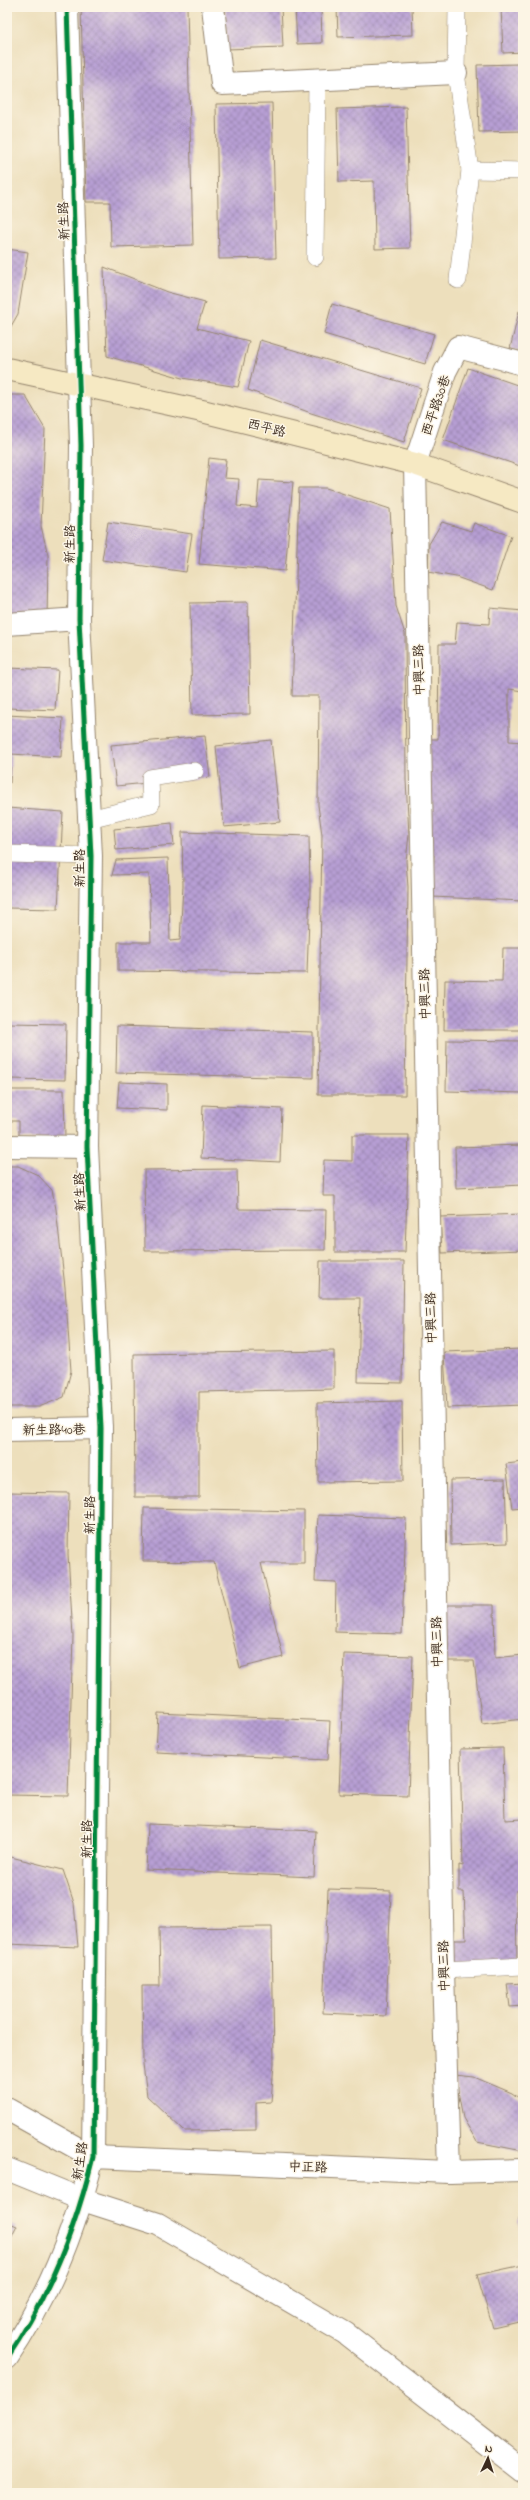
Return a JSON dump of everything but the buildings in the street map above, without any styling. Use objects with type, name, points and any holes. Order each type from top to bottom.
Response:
[{"type":"main road","name":"西平路","points":[[7,370],[80,384],[202,411],[415,464],[523,502]]},
{"type":"street","name":"新生路","points":[[7,2358],[27,2328],[63,2250],[83,2200],[93,2157],[101,1428],[87,1147],[91,856],[79,619],[80,384],[67,7]]},
{"type":"street","points":[[213,7],[222,84],[317,78],[456,73]]},
{"type":"street","name":"西平路30巷","points":[[415,464],[445,372],[458,347],[523,364]]},
{"type":"street","name":"中興三路","points":[[415,464],[442,1970],[449,2172]]},
{"type":"street","points":[[7,624],[79,619]]},
{"type":"street","points":[[7,1146],[87,1147]]},
{"type":"street","name":"新生路40巷","points":[[7,1430],[101,1428]]},
{"type":"street","points":[[7,2109],[93,2157]]},
{"type":"street","name":"中正路","points":[[93,2157],[449,2172],[523,2170]]},
{"type":"street","points":[[7,2169],[83,2200],[158,2224],[345,2333],[523,2471]]},
{"type":"lane","points":[[457,7],[456,73],[470,170],[458,280]]},
{"type":"lane","points":[[315,257],[317,78]]},
{"type":"lane","points":[[470,170],[523,171]]},
{"type":"lane","points":[[89,820],[151,804],[150,778],[195,771]]},
{"type":"lane","points":[[7,854],[91,856]]},
{"type":"lane","points":[[442,1970],[523,1966]]},
{"type":"cycle path","points":[[7,2358],[35,2311],[59,2261],[78,2210],[93,2157],[101,1428],[87,1147],[91,856],[79,619],[81,445],[67,7]]}]
